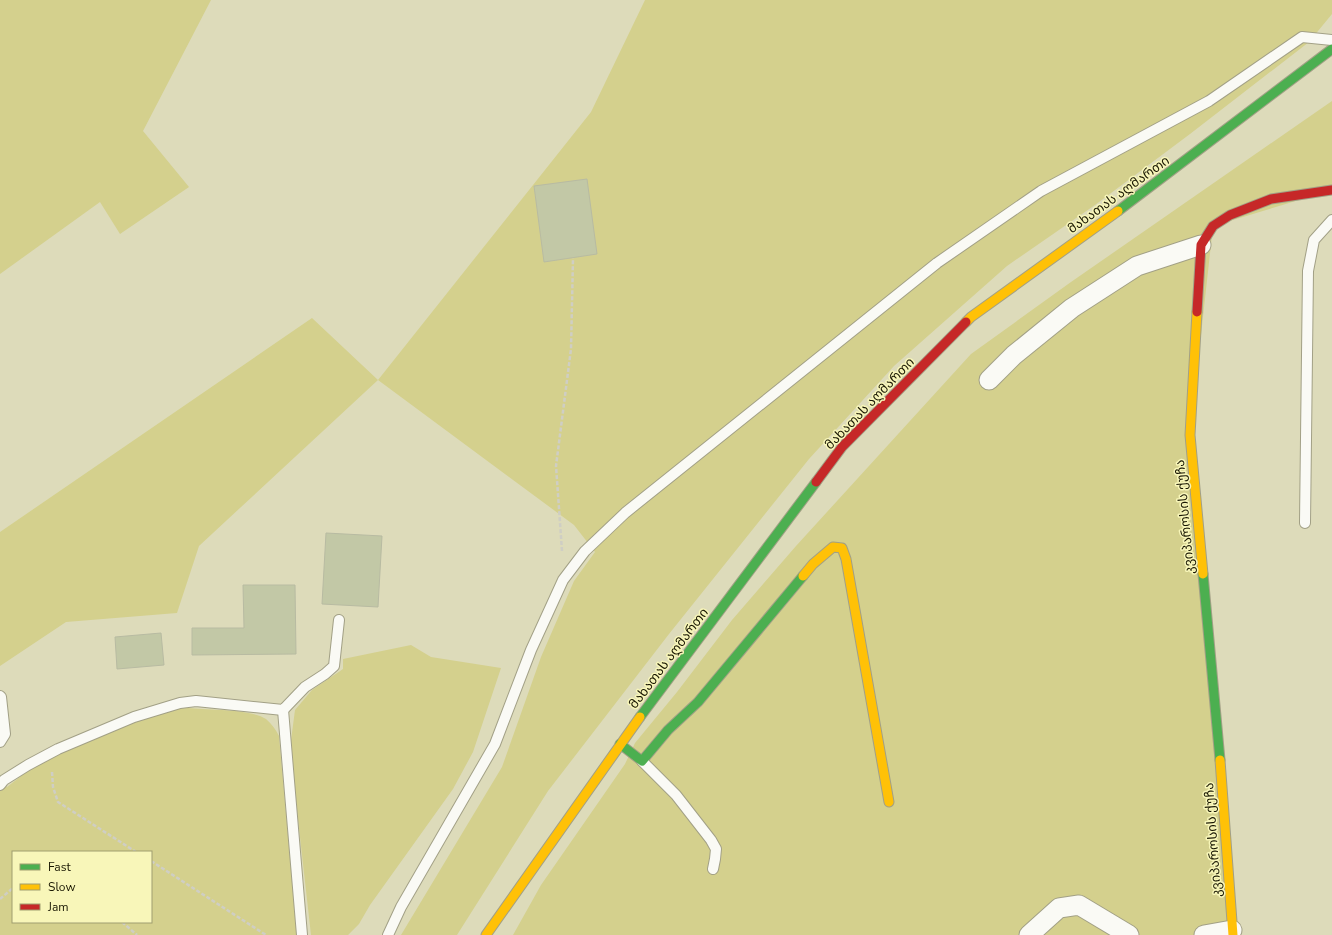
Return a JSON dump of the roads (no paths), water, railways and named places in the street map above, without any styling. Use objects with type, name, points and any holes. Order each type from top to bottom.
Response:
[{"type":"street","name":"მახათას აღმართი","points":[[486,935],[620,744],[842,446],[971,317],[1121,209],[1332,49]]},
{"type":"street","name":"კვიპაროსის ქუჩა","points":[[1233,933],[1219,752],[1190,435],[1201,245],[1212,226],[1230,215],[1271,199],[1332,190]]},
{"type":"street","points":[[989,380],[1014,355],[1072,308],[1137,266],[1201,245]]},
{"type":"street","points":[[620,744],[642,761],[668,730],[698,702],[813,564],[833,548],[842,548],[846,559],[889,802]]},
{"type":"street","points":[[1029,935],[1059,908],[1079,905],[1129,935]]},
{"type":"street","points":[[1204,935],[1233,933]]},
{"type":"lane","points":[[388,935],[401,907],[495,744],[531,650],[564,580],[585,551],[625,513],[937,263],[1041,191],[1209,101],[1302,37],[1332,40]]},
{"type":"lane","points":[[1305,523],[1308,271],[1314,240],[1332,220]]},
{"type":"lane","points":[[302,935],[283,710],[304,687],[325,674],[334,666],[339,620]]},
{"type":"lane","points":[[0,696],[5,734],[0,742]]},
{"type":"lane","points":[[0,785],[10,776],[51,752],[79,739],[134,717],[180,703],[196,702],[283,710]]},
{"type":"lane","points":[[642,761],[676,795],[712,840],[716,849],[713,869]]}]
